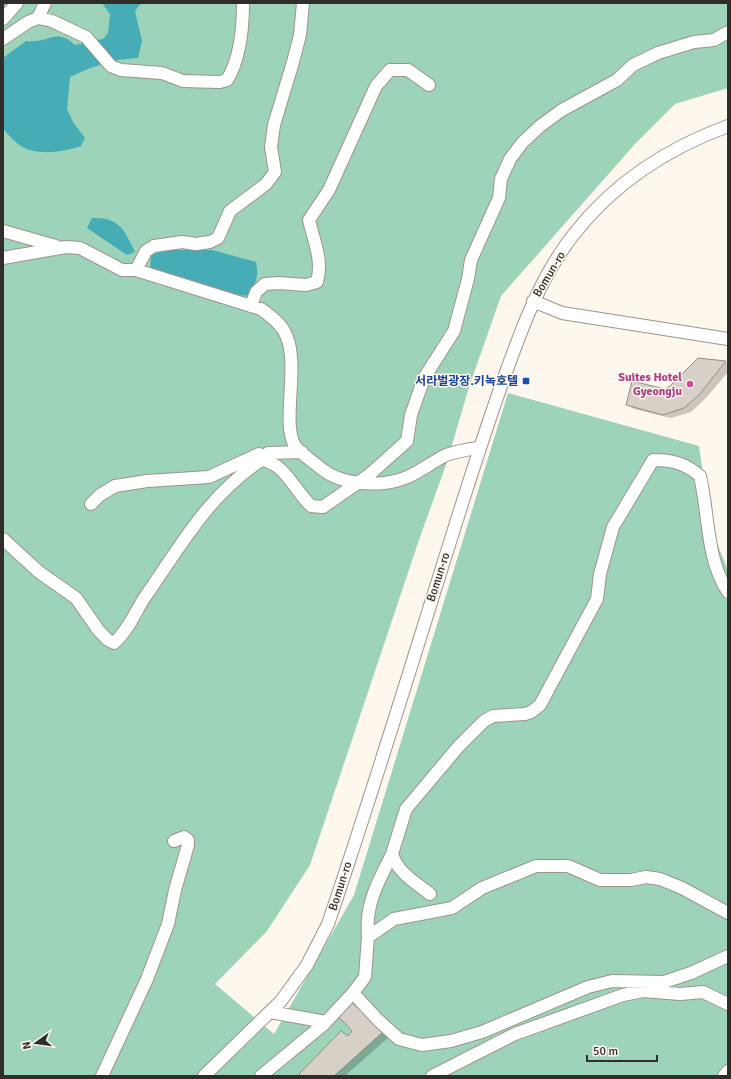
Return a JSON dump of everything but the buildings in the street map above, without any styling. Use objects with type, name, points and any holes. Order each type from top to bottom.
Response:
[{"type":"street","points":[[3,19],[17,3]]},
{"type":"street","points":[[38,18],[46,3]]},
{"type":"street","points":[[3,39],[28,22],[38,18],[52,21],[86,37],[111,66],[121,70],[162,73],[183,81],[220,82],[227,80],[231,74],[240,40],[243,3]]},
{"type":"street","points":[[136,270],[146,251],[154,246],[182,242],[196,244],[210,242],[218,238],[230,211],[266,184],[275,172],[271,147],[274,125],[294,62],[300,35],[303,3]]},
{"type":"street","points":[[261,460],[269,461],[277,466],[311,506],[323,507],[385,462],[407,441],[411,415],[424,378],[454,331],[472,260],[499,198],[501,179],[510,159],[522,143],[540,126],[562,110],[617,80],[633,65],[658,53],[694,42],[714,40],[728,32]]},
{"type":"street","points":[[251,306],[256,292],[265,284],[279,283],[306,285],[317,282],[320,270],[318,253],[309,220],[329,190],[376,86],[390,70],[408,70],[429,85]]},
{"type":"street","name":"Bomun-ro","points":[[204,1076],[270,1012],[294,984],[318,945],[328,924],[480,447],[516,344],[542,282],[574,234],[603,202],[646,166],[668,152],[692,140],[728,126]]},
{"type":"street","points":[[3,231],[61,247],[80,248],[122,270],[136,270],[261,309],[273,318],[286,334],[291,355],[292,391],[290,426],[299,449],[331,476],[357,483],[384,483],[407,478],[427,468],[445,456],[480,447]]},
{"type":"street","points":[[3,258],[61,247]]},
{"type":"street","points":[[533,301],[562,313],[728,339]]},
{"type":"street","points":[[91,504],[100,495],[116,486],[147,480],[209,477],[270,449],[299,449]]},
{"type":"street","points":[[3,539],[39,572],[76,598],[99,632],[114,643],[122,636],[138,607],[204,510],[228,485],[268,453],[299,449]]},
{"type":"street","points":[[261,1076],[326,1022],[353,993],[365,977],[368,937],[366,919],[370,902],[392,854],[406,809],[458,747],[484,721],[493,716],[525,714],[531,712],[540,705],[597,599],[600,574],[613,527],[653,460],[669,460],[685,464],[700,476],[718,578],[728,592]]},
{"type":"street","points":[[102,1076],[148,980],[168,924],[175,890],[188,845],[188,840],[184,837],[174,841]]},
{"type":"street","points":[[392,854],[396,865],[401,872],[430,894]]},
{"type":"street","points":[[368,937],[394,919],[452,908],[482,888],[536,866],[568,866],[600,880],[631,880],[646,877],[660,879],[682,888],[728,913]]},
{"type":"street","points":[[353,993],[378,1020],[399,1039],[422,1044],[450,1041],[482,1032],[588,987],[612,981],[664,982],[691,973],[728,956]]},
{"type":"street","points":[[432,1076],[515,1034],[623,995],[643,991],[674,994],[703,992],[728,1004]]},
{"type":"street","points":[[270,1012],[326,1022]]},
{"type":"street","points":[[724,1076],[728,1071]]},
{"type":"green space","points":[[3,3],[728,3],[728,88],[675,104],[635,144],[501,296],[469,387],[447,462],[420,537],[310,865],[267,931],[215,984],[274,1034],[354,895],[508,393],[699,446],[711,529],[728,570],[728,1076],[3,1076]]},
{"type":"water","points":[[102,3],[141,3],[135,11],[142,41],[138,58],[119,60],[103,64],[70,77],[67,109],[73,122],[85,138],[81,146],[49,152],[32,151],[25,148],[16,142],[3,129],[3,58],[26,41],[63,37],[75,45],[103,39],[108,33],[110,14]]},
{"type":"water","points":[[92,218],[101,218],[115,222],[124,231],[135,252],[127,255],[87,228]]},
{"type":"water","points":[[166,250],[212,250],[256,262],[257,276],[255,284],[247,296],[229,293],[185,278],[150,270],[151,255]]},
{"type":"place","name":"서라벌광장.키녹호텔","points":[[526,381]]},
{"type":"place","name":"Suites Hotel Gyeongju","points":[[690,384]]}]
